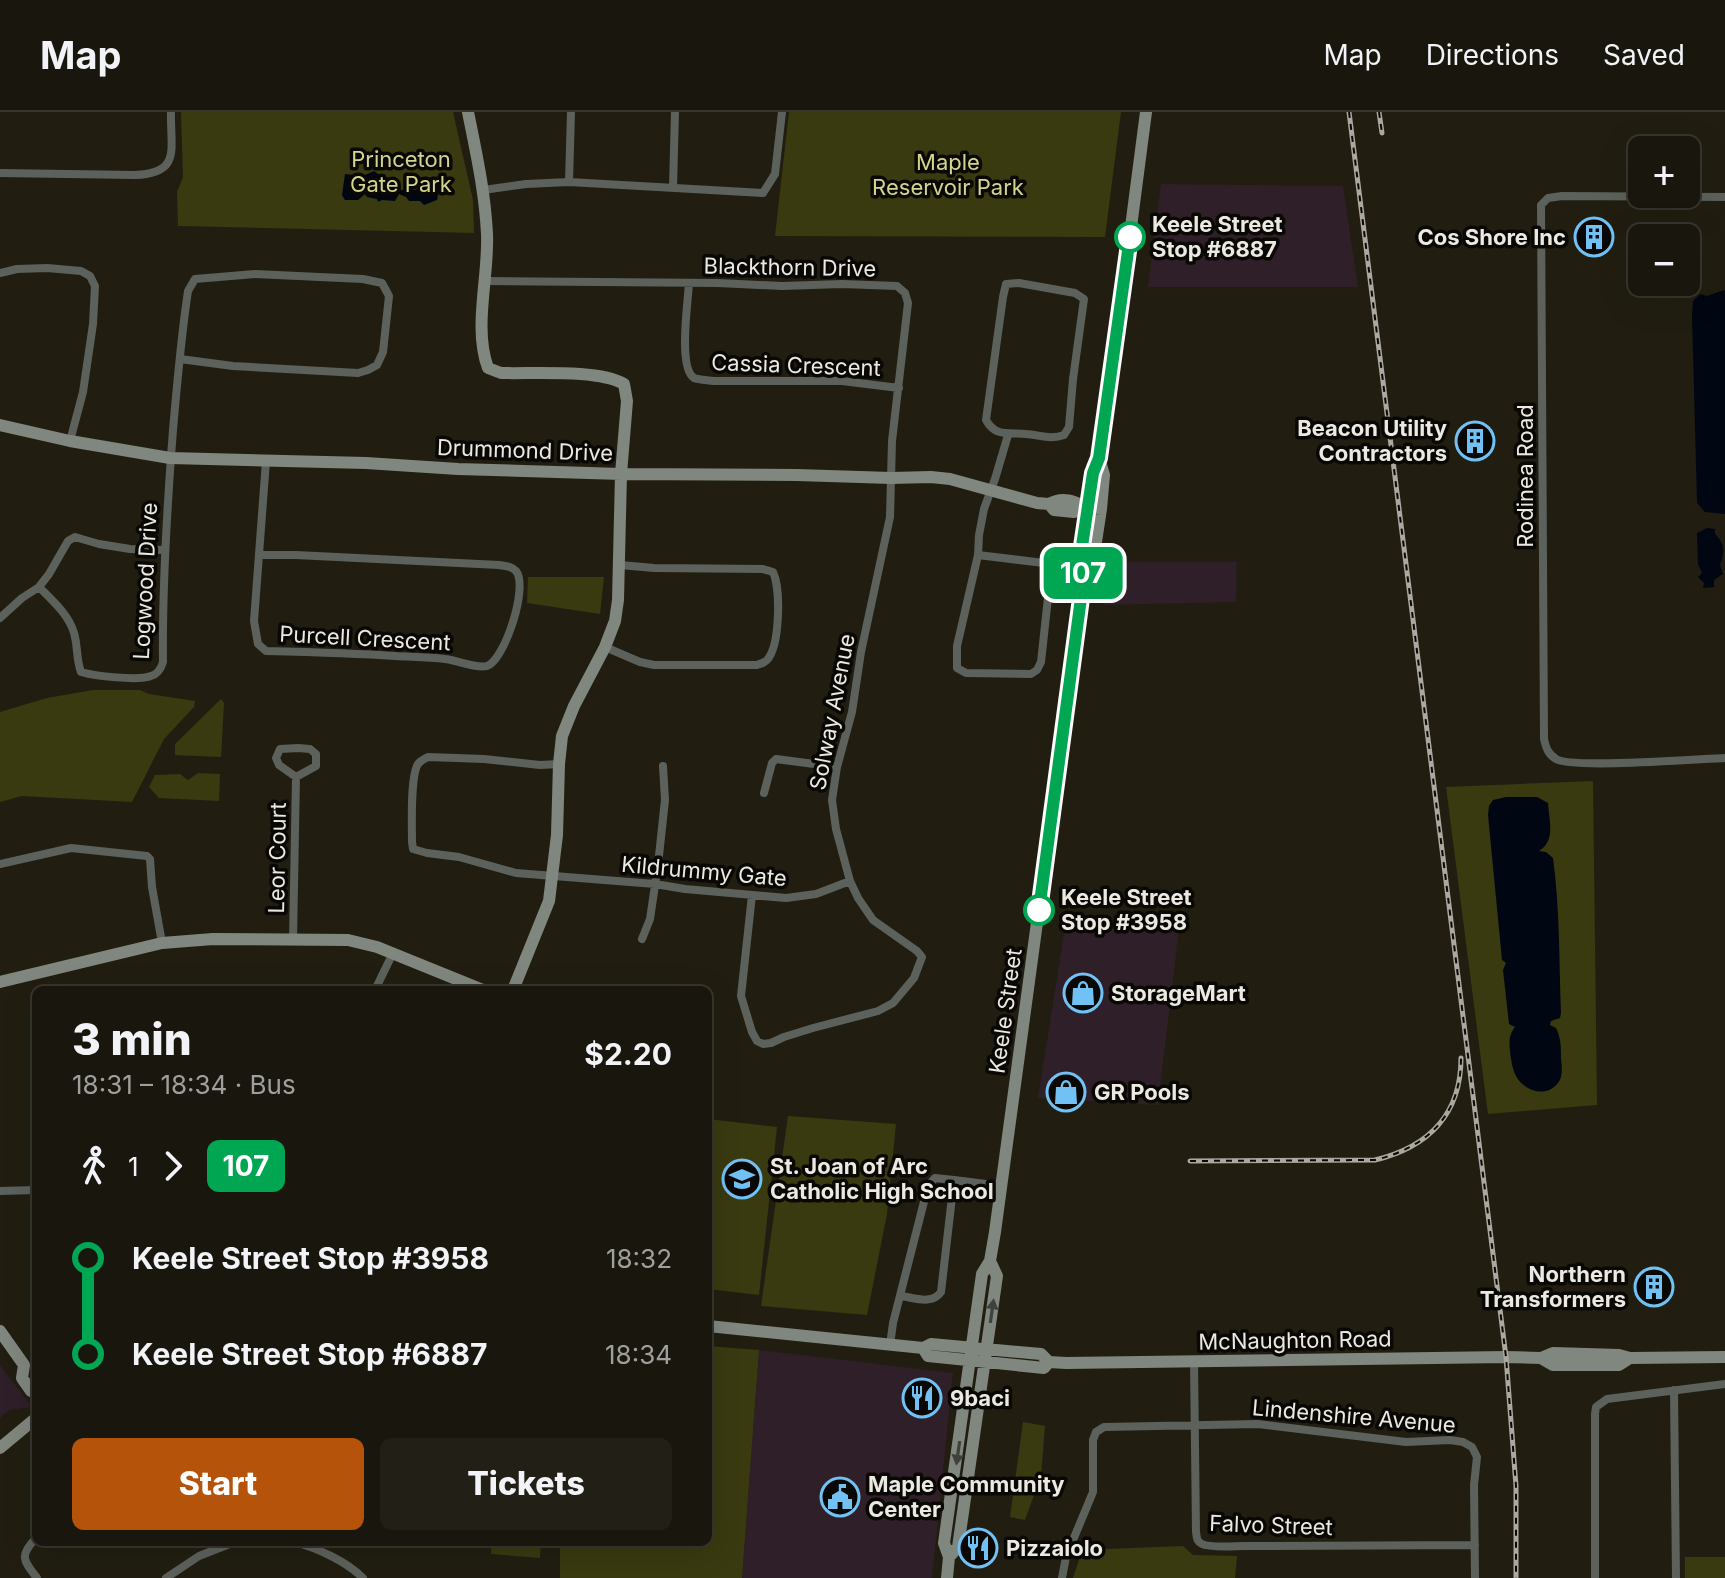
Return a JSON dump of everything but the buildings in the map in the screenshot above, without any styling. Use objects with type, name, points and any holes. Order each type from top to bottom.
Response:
[{"type":"street","points":[[0,173],[157,173],[168,164],[171,112]]},
{"type":"street","points":[[468,112],[483,190],[487,236],[483,354],[488,368],[501,373],[615,379],[624,384],[627,401],[615,621],[562,736],[557,835],[549,901],[515,986]]},
{"type":"street","points":[[569,182],[571,112]]},
{"type":"street","points":[[673,187],[675,112]]},
{"type":"street","points":[[483,190],[569,182],[763,193],[775,174],[782,112]]},
{"type":"street","name":"Keele Street","points":[[947,1578],[949,1557],[944,1543],[982,1274],[990,1261],[1002,1186],[1084,576],[1079,566],[1094,509],[1093,473],[1099,458],[1146,112]]},
{"type":"street","name":"Rodinea Road","points":[[1725,197],[1548,198],[1541,205],[1541,261],[1544,739],[1548,752],[1559,762],[1588,763],[1725,758]]},
{"type":"street","points":[[0,273],[47,268],[81,271],[90,276],[95,286],[83,392],[70,441]]},
{"type":"street","name":"Logwood Drive","points":[[39,587],[59,607],[74,632],[81,672],[101,676],[155,675],[163,662],[164,550],[180,359],[188,291],[195,279],[255,274],[363,279],[382,283],[389,296],[383,352],[377,365],[368,370],[358,373],[249,367],[180,359]]},
{"type":"street","name":"Blackthorn Drive","points":[[485,281],[897,286],[905,293],[908,303],[892,441],[891,478]]},
{"type":"street","name":"Cassia Crescent","points":[[689,283],[684,355],[687,369],[695,378],[714,381],[842,381],[899,388]]},
{"type":"street","points":[[1019,283],[1075,293],[1084,299],[1069,427],[1064,435],[1054,439],[1024,433],[1008,435],[990,427],[986,420],[1006,284],[1019,283]]},
{"type":"street","name":"Drummond Drive","points":[[0,425],[170,458],[621,474],[931,477],[1049,504],[1058,499],[1075,501],[1094,509]]},
{"type":"street","points":[[978,555],[1044,563],[1051,570],[1041,662],[1031,674],[966,673],[957,668],[957,646],[978,555],[984,509],[1008,435]]},
{"type":"street","name":"Purcell Crescent","points":[[260,555],[511,567],[520,578],[519,606],[505,642],[493,662],[485,667],[429,657],[266,651],[258,644],[254,621],[266,461]]},
{"type":"street","name":"Solway Avenue","points":[[752,895],[741,996],[757,1041],[767,1044],[878,1011],[893,1003],[914,978],[922,957],[873,920],[850,881],[832,800],[890,517],[891,478]]},
{"type":"street","points":[[0,618],[39,587],[68,541],[75,537],[130,549],[164,550]]},
{"type":"street","points":[[605,647],[654,665],[756,665],[764,663],[769,657],[778,620],[778,592],[773,572],[763,569],[620,565]]},
{"type":"street","name":"Leor Court","points":[[280,749],[310,749],[316,754],[316,766],[296,777],[279,765],[276,758],[280,749]]},
{"type":"street","name":"Kildrummy Gate","points":[[559,764],[428,757],[421,760],[414,778],[413,849],[459,857],[516,873],[786,898],[816,894],[850,881]]},
{"type":"street","points":[[764,793],[772,763],[776,759],[837,767]]},
{"type":"street","points":[[642,939],[650,919],[655,884],[665,800],[663,766]]},
{"type":"street","name":"Leor Court","points":[[293,940],[296,777]]},
{"type":"street","points":[[0,864],[71,848],[147,856],[150,859],[162,943]]},
{"type":"street","points":[[0,982],[162,943],[213,939],[348,940],[361,941],[473,986]]},
{"type":"street","points":[[377,986],[393,953]]},
{"type":"street","points":[[890,1345],[928,1186],[935,1178],[1002,1186]]},
{"type":"street","points":[[901,1296],[932,1300],[941,1294],[954,1180]]},
{"type":"street","points":[[0,1191],[32,1190]]},
{"type":"street","name":"Keele Street","points":[[949,1557],[958,1547],[986,1356],[997,1276],[990,1261]]},
{"type":"street","name":"McNaughton Road","points":[[712,1326],[923,1348],[928,1356],[972,1354],[1044,1368],[1049,1362],[1506,1357],[1541,1358],[1553,1365],[1619,1365],[1630,1358],[1725,1357]]},
{"type":"street","points":[[0,1331],[30,1366],[22,1378],[32,1391]]},
{"type":"street","name":"Falvo Street","points":[[1194,1361],[1196,1532],[1201,1544],[1475,1545]]},
{"type":"street","points":[[1595,1578],[1596,1407],[1607,1399],[1725,1384]]},
{"type":"street","points":[[1674,1390],[1676,1578]]},
{"type":"street","points":[[0,1448],[32,1421]]},
{"type":"street","name":"Lindenshire Avenue","points":[[1062,1578],[1066,1557],[1093,1492],[1093,1440],[1096,1432],[1104,1427],[1258,1424],[1406,1442],[1450,1440],[1472,1447],[1477,1457],[1474,1485],[1475,1578]]},
{"type":"street","points":[[32,1542],[24,1551],[24,1557],[37,1578]]},
{"type":"street","points":[[166,1578],[199,1556],[225,1546]]},
{"type":"street","points":[[310,1546],[363,1578]]},
{"type":"shaded area","points":[[374,171],[397,190],[439,189],[437,200],[424,205],[399,194],[395,201],[378,202],[365,194],[358,200],[345,200],[342,195],[345,174],[363,176]]},
{"type":"shaded area","points":[[1161,184],[1343,186],[1358,287],[1148,287]]},
{"type":"shaded area","points":[[1725,292],[1725,514],[1705,512],[1697,503],[1692,316],[1693,301],[1700,294],[1707,296]]},
{"type":"shaded area","points":[[1707,528],[1715,529],[1722,545],[1720,565],[1723,574],[1714,580],[1714,587],[1703,588],[1704,583],[1698,577],[1702,573],[1698,564],[1697,533]]},
{"type":"shaded area","points":[[1106,562],[1237,562],[1236,602],[1104,605]]},
{"type":"shaded area","points":[[1537,797],[1548,803],[1550,836],[1539,851],[1553,858],[1555,877],[1561,1013],[1560,1018],[1551,1021],[1550,1025],[1556,1028],[1559,1035],[1562,1071],[1553,1088],[1541,1092],[1529,1089],[1519,1081],[1510,1051],[1510,1038],[1515,1027],[1509,1024],[1503,970],[1506,963],[1502,960],[1488,815],[1493,800]]},
{"type":"shaded area","points":[[1066,921],[1180,921],[1158,1105],[1038,1098]]},
{"type":"shaded area","points":[[759,1350],[953,1373],[932,1578],[742,1578]]},
{"type":"shaded area","points":[[0,1365],[32,1407],[9,1410],[0,1418]]},
{"type":"green space","name":"Princeton Gate Park","points":[[181,112],[453,112],[473,200],[474,233],[178,226],[177,192],[183,177]]},
{"type":"green space","name":"Maple Reservoir Park","points":[[789,112],[1121,112],[1105,237],[775,236]]},
{"type":"green space","points":[[528,577],[604,577],[600,614],[527,603]]},
{"type":"green space","points":[[93,690],[140,690],[195,701],[194,707],[164,739],[132,802],[22,796],[0,802],[0,712],[47,698]]},
{"type":"green space","points":[[221,699],[224,703],[221,757],[175,755],[175,744]]},
{"type":"green space","points":[[198,773],[220,774],[219,801],[159,798],[149,787],[155,775],[180,774],[188,780]]},
{"type":"green space","points":[[1593,781],[1597,1105],[1488,1114],[1446,787]]},
{"type":"green space","points":[[788,1116],[896,1124],[887,1214],[867,1315],[761,1306]]},
{"type":"green space","name":"St. Joan of Arc Catholic High School","points":[[712,1119],[777,1127],[759,1295],[712,1289]]},
{"type":"green space","points":[[712,1346],[759,1350],[742,1578],[560,1578],[560,1546],[712,1546]]},
{"type":"green space","points":[[1023,1422],[1045,1426],[1041,1476],[1025,1520],[1010,1517]]},
{"type":"green space","points":[[492,1546],[541,1546],[540,1558],[491,1554]]},
{"type":"green space","points":[[1183,1546],[1193,1555],[1237,1556],[1235,1578],[1073,1578],[1082,1550]]},
{"type":"green space","points":[[1685,1557],[1725,1557],[1725,1578],[1685,1578]]},
{"type":"railway","points":[[1349,112],[1506,1357],[1516,1486],[1516,1578]]},
{"type":"railway","points":[[1379,112],[1382,133]]},
{"type":"railway","points":[[1190,1161],[1375,1160],[1394,1154],[1426,1137],[1448,1112],[1455,1096],[1461,1058]]},
{"type":"bus line","name":"107","points":[[1039,910],[1084,576],[1079,566],[1093,473],[1099,458],[1130,237]]},
{"type":"place","name":"Keele Street Stop #6887","points":[[1130,237]]},
{"type":"place","name":"Cos Shore Inc","points":[[1594,237]]},
{"type":"place","name":"Beacon Utility Contractors","points":[[1475,441]]},
{"type":"place","name":"Keele Street Stop #3958","points":[[1039,910]]},
{"type":"place","name":"StorageMart","points":[[1083,993]]},
{"type":"place","name":"GR Pools","points":[[1066,1092]]},
{"type":"place","name":"St. Joan of Arc Catholic High School","points":[[742,1179]]},
{"type":"place","name":"Northern Transformers","points":[[1654,1287]]},
{"type":"place","name":"9baci","points":[[922,1398]]},
{"type":"place","name":"Maple Community Center","points":[[840,1497]]},
{"type":"place","name":"Pizzaiolo","points":[[978,1548]]}]
